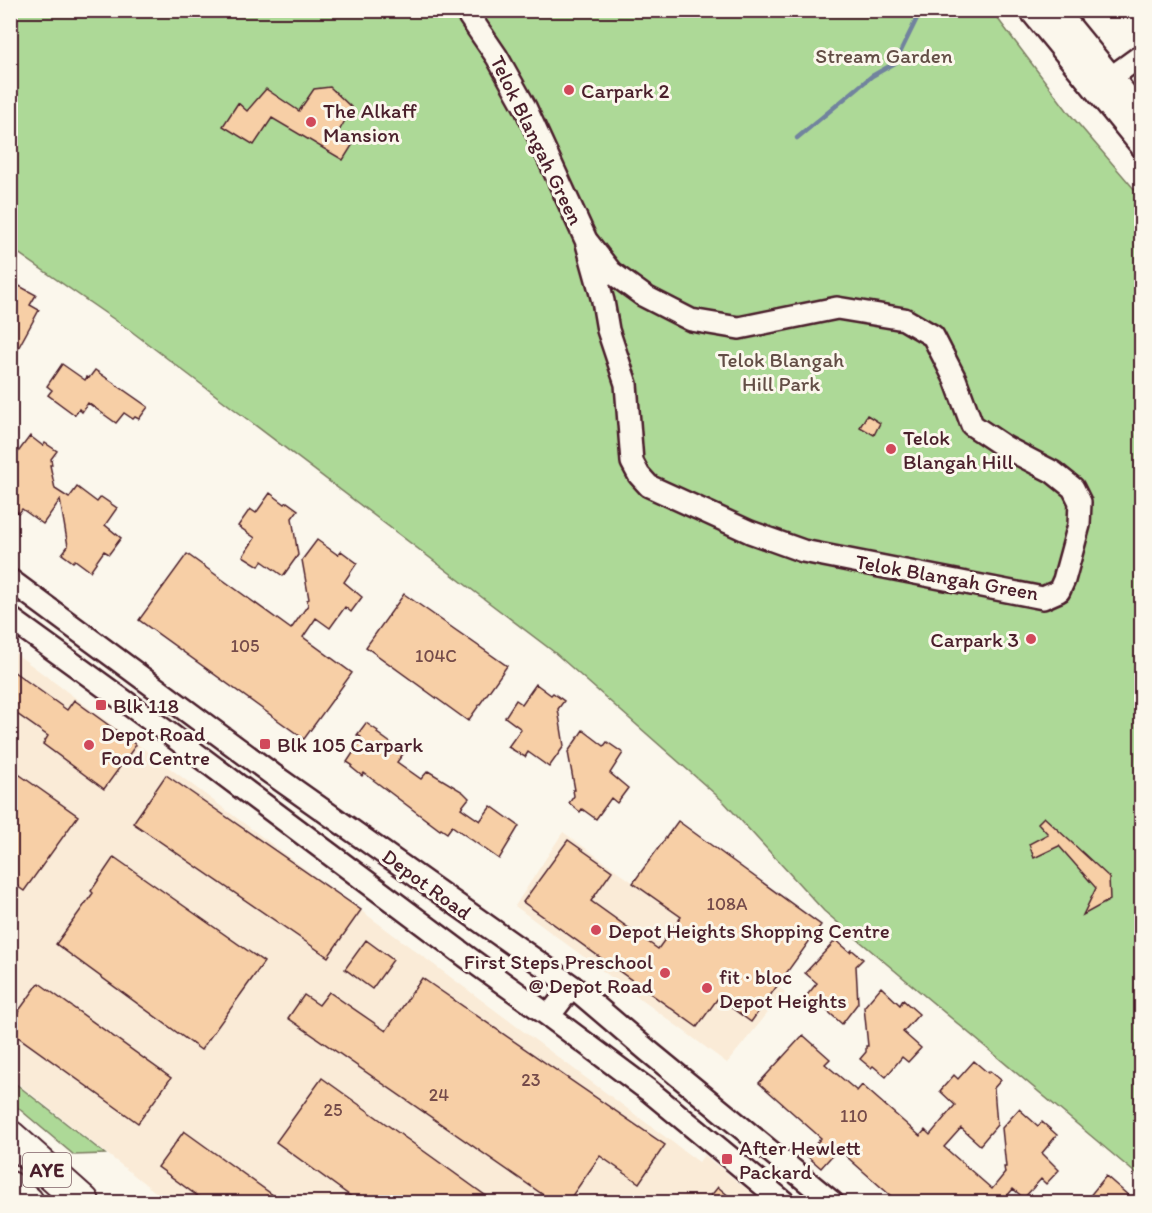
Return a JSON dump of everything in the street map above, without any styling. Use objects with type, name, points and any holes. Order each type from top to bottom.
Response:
[{"type":"highway","name":"AYE","points":[[10,1137],[83,1203]]},
{"type":"highway","name":"AYE","points":[[10,1188],[27,1203]]},
{"type":"street","name":"Telok Blangah Green","points":[[465,10],[497,57],[525,107],[586,240],[603,301],[608,330],[626,384],[632,462],[639,476],[649,486],[750,532],[803,551],[1043,598],[1059,591],[1079,525],[1080,502],[1073,488],[1053,471],[1005,447],[972,425],[955,379],[933,336],[904,319],[837,308],[739,328],[691,320],[644,296],[611,272],[586,240]]},
{"type":"street","points":[[1030,10],[1102,83],[1142,114]]},
{"type":"street","points":[[1057,10],[1142,147]]},
{"type":"street","points":[[1102,83],[1142,55]]},
{"type":"street","name":"Depot Road","points":[[10,580],[272,774],[572,986],[832,1203]]},
{"type":"street","name":"Depot Road","points":[[10,618],[648,1090],[784,1203]]},
{"type":"street","points":[[549,1016],[572,986]]},
{"type":"shaded area","points":[[11,650],[699,1162],[704,1155],[763,1202],[168,1202],[11,1078]]},
{"type":"shaded area","name":"Depot Heights Shopping Centre","points":[[563,832],[785,992],[727,1063],[515,906]]},
{"type":"green space","name":"Telok Blangah Hill Park","points":[[11,11],[992,11],[1069,113],[1141,197],[1141,1178],[824,911],[723,801],[554,652],[131,331],[11,248]]},
{"type":"green space","points":[[10,1079],[105,1154],[74,1155],[11,1102]]},
{"type":"building","name":"The Alkaff Mansion","points":[[330,87],[352,108],[338,133],[353,144],[343,160],[272,118],[254,145],[223,126],[238,103],[247,111],[266,89],[299,111],[314,89]]},
{"type":"building","points":[[10,281],[36,295],[30,305],[39,310],[10,363]]},
{"type":"building","points":[[62,364],[85,380],[95,370],[148,407],[139,419],[135,417],[133,419],[124,413],[116,423],[88,403],[82,412],[79,409],[75,415],[48,395],[52,390],[47,386]]},
{"type":"building","points":[[867,415],[880,423],[874,435],[860,427]]},
{"type":"building","points":[[30,436],[43,446],[45,443],[57,451],[50,465],[55,489],[69,498],[77,487],[97,502],[101,497],[117,508],[105,525],[121,538],[109,554],[104,551],[90,571],[62,554],[68,546],[60,500],[43,524],[22,509],[19,513],[10,508],[10,463]]},
{"type":"building","points":[[270,493],[298,510],[292,518],[298,555],[283,576],[262,561],[259,566],[243,556],[255,538],[238,526],[250,509],[256,513]]},
{"type":"building","points":[[317,540],[338,555],[341,551],[357,563],[344,582],[362,597],[351,612],[345,607],[330,628],[316,618],[303,637],[352,673],[304,739],[139,620],[187,554],[291,629],[308,605],[302,560]]},
{"type":"building","points":[[404,594],[507,666],[468,721],[366,647]]},
{"type":"building","name":"Depot Road Food Centre","points":[[10,669],[67,710],[74,700],[136,745],[104,789],[43,744],[48,736],[10,709]]},
{"type":"building","points":[[536,684],[564,701],[558,709],[564,746],[549,767],[528,752],[525,757],[508,747],[521,729],[505,717],[516,700],[522,704]]},
{"type":"building","points":[[366,723],[403,754],[397,762],[421,779],[428,771],[463,792],[469,798],[461,808],[480,821],[491,806],[519,826],[499,859],[452,826],[447,833],[440,830],[364,773],[362,776],[351,767],[352,765],[347,762],[359,744],[357,743],[361,737],[357,735]]},
{"type":"building","points":[[583,730],[604,746],[607,742],[623,753],[610,773],[628,788],[617,803],[611,798],[596,819],[582,809],[580,812],[569,803],[574,796],[573,790],[575,790],[568,752]]},
{"type":"building","points":[[10,768],[78,816],[24,891],[10,881]]},
{"type":"building","points":[[166,775],[361,910],[328,957],[133,823]]},
{"type":"building","points":[[1044,817],[1109,877],[1110,900],[1083,915],[1096,888],[1059,846],[1034,858],[1029,844],[1048,834],[1038,823]]},
{"type":"building","points":[[678,821],[821,925],[751,1022],[718,998],[697,1027],[523,902],[568,840],[612,871],[591,901],[658,949],[681,917],[633,883]]},
{"type":"building","points":[[114,857],[264,962],[201,1050],[56,944],[93,893],[91,891]]},
{"type":"building","points":[[366,940],[393,960],[372,989],[345,969]]},
{"type":"building","points":[[836,940],[863,959],[856,966],[858,1003],[842,1024],[823,1007],[819,1012],[803,1000],[817,983],[805,973]]},
{"type":"building","points":[[422,978],[665,1145],[639,1183],[600,1156],[567,1203],[555,1203],[288,1018],[304,995],[319,1005],[329,992],[386,1031]]},
{"type":"building","points":[[39,983],[171,1078],[138,1123],[10,1031],[10,1023]]},
{"type":"building","points":[[881,987],[900,1005],[903,1000],[919,1014],[903,1032],[921,1048],[908,1062],[902,1057],[886,1077],[860,1059],[868,1046],[864,1007]]},
{"type":"building","points":[[803,1035],[830,1059],[825,1064],[857,1091],[862,1085],[920,1136],[925,1130],[930,1135],[955,1105],[940,1091],[954,1075],[958,1079],[974,1061],[1001,1080],[994,1088],[997,1125],[980,1145],[961,1128],[944,1147],[992,1189],[1005,1173],[1004,1167],[1006,1167],[1002,1128],[1019,1109],[1038,1126],[1042,1122],[1057,1135],[1042,1153],[1059,1170],[1046,1184],[1041,1179],[1024,1198],[1013,1189],[1001,1203],[899,1203],[838,1149],[821,1168],[806,1155],[821,1138],[759,1083]]},
{"type":"building","points":[[322,1078],[496,1203],[360,1203],[276,1142]]},
{"type":"building","points":[[184,1131],[284,1203],[207,1203],[158,1167]]},
{"type":"building","points":[[1106,1176],[1137,1203],[1084,1203]]},
{"type":"building","points":[[718,1187],[737,1203],[705,1203]]},
{"type":"waterway","points":[[797,138],[872,76],[895,63],[921,10]]},
{"type":"place","name":"Carpark 2","points":[[569,90]]},
{"type":"place","name":"The Alkaff Mansion","points":[[311,122]]},
{"type":"place","name":"Telok Blangah Hill","points":[[891,449]]},
{"type":"place","name":"Carpark 3","points":[[1031,639]]},
{"type":"place","name":"Blk 118","points":[[101,705]]},
{"type":"place","name":"Blk 105 Carpark","points":[[265,744]]},
{"type":"place","name":"Depot Road Food Centre","points":[[89,745]]},
{"type":"place","name":"Depot Heights Shopping Centre","points":[[596,930]]},
{"type":"place","name":"First Steps Preschool @ Depot Road","points":[[665,973]]},
{"type":"place","name":"fit · bloc Depot Heights","points":[[707,988]]},
{"type":"place","name":"After Hewlett Packard","points":[[727,1159]]},
{"type":"park label","name":"Stream Garden","points":[[884,55]]}]
